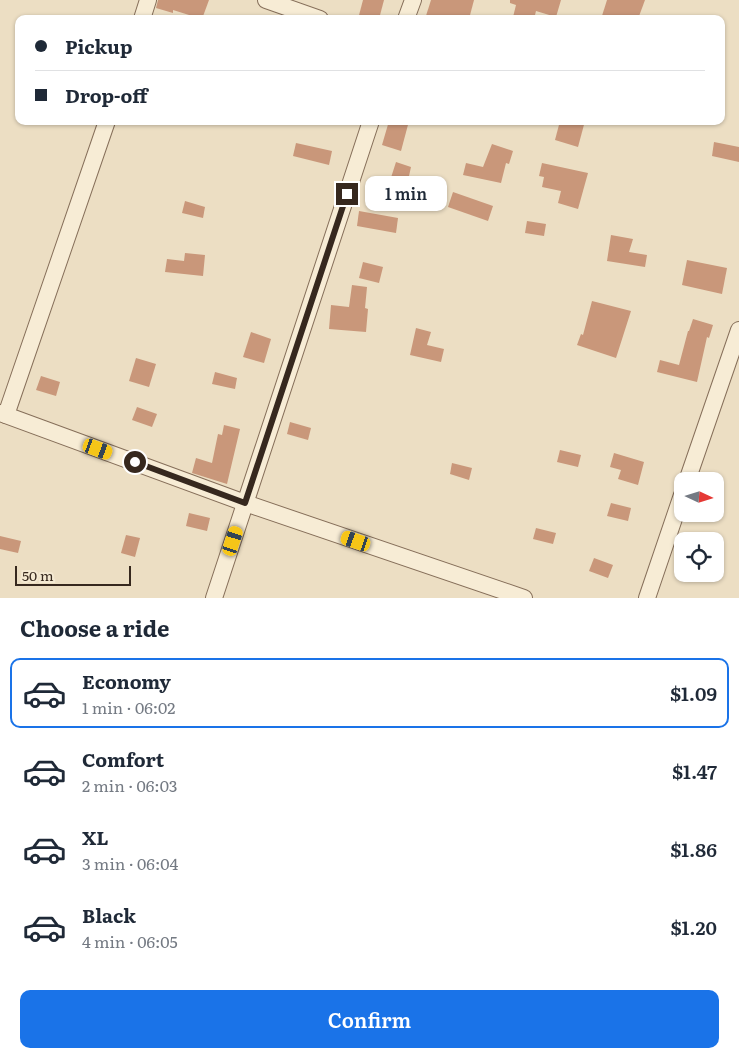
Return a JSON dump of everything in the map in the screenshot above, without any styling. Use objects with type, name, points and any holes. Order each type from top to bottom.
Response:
[{"type":"street","points":[[143,15],[148,0]]},
{"type":"street","points":[[266,0],[309,15]]},
{"type":"street","points":[[407,15],[413,0]]},
{"type":"street","points":[[106,125],[3,414],[245,503],[524,598]]},
{"type":"street","points":[[214,598],[370,125]]},
{"type":"street","points":[[690,472],[739,330]]},
{"type":"street","points":[[647,598],[674,519]]},
{"type":"building","points":[[158,0],[209,0],[203,15],[189,15],[173,10],[173,13],[156,8]]},
{"type":"building","points":[[363,0],[384,0],[380,15],[359,15]]},
{"type":"building","points":[[431,0],[474,0],[470,15],[426,15]]},
{"type":"building","points":[[510,0],[561,0],[557,15],[536,11],[535,15],[514,15],[516,5],[510,3]]},
{"type":"building","points":[[607,0],[645,0],[639,15],[602,15]]},
{"type":"building","points":[[388,125],[408,125],[401,151],[382,145]]},
{"type":"building","points":[[559,125],[584,125],[578,147],[555,140]]},
{"type":"building","points":[[714,142],[739,147],[739,162],[712,156]]},
{"type":"building","points":[[296,143],[332,151],[329,165],[293,156]]},
{"type":"building","points":[[492,144],[513,151],[509,164],[506,163],[501,183],[463,175],[466,163],[483,167]]},
{"type":"building","points":[[396,162],[411,167],[409,176],[412,177],[407,193],[388,187]]},
{"type":"building","points":[[542,163],[588,173],[578,209],[558,203],[561,191],[542,187],[544,177],[539,176]]},
{"type":"building","points":[[453,192],[493,206],[488,221],[448,207]]},
{"type":"building","points":[[185,201],[205,207],[203,218],[182,213]]},
{"type":"building","points":[[359,211],[398,218],[396,233],[357,226]]},
{"type":"building","points":[[527,221],[546,224],[544,236],[525,233]]},
{"type":"building","points":[[611,235],[633,239],[629,252],[647,255],[645,267],[607,261]]},
{"type":"building","points":[[185,253],[205,255],[203,276],[165,272],[167,259],[184,261]]},
{"type":"building","points":[[687,260],[727,268],[722,294],[682,285]]},
{"type":"building","points":[[363,262],[383,267],[379,283],[359,278]]},
{"type":"building","points":[[352,285],[367,287],[365,308],[368,309],[366,332],[329,329],[331,305],[349,307]]},
{"type":"building","points":[[592,301],[631,311],[616,358],[577,345],[581,334],[583,335]]},
{"type":"building","points":[[693,319],[713,325],[709,338],[707,337],[697,382],[657,372],[660,360],[679,365]]},
{"type":"building","points":[[416,328],[431,332],[427,345],[444,349],[441,362],[410,355]]},
{"type":"building","points":[[251,332],[271,339],[264,363],[243,357]]},
{"type":"building","points":[[136,358],[156,364],[149,387],[129,381]]},
{"type":"building","points":[[215,372],[237,378],[235,389],[212,384]]},
{"type":"building","points":[[41,376],[60,382],[56,396],[36,390]]},
{"type":"building","points":[[137,407],[157,414],[152,427],[132,420]]},
{"type":"building","points":[[290,422],[311,428],[308,440],[287,434]]},
{"type":"building","points":[[224,425],[240,429],[227,484],[192,473],[196,458],[212,463],[218,434],[222,435]]},
{"type":"building","points":[[560,450],[581,455],[578,467],[557,462]]},
{"type":"building","points":[[614,453],[644,462],[638,485],[618,479],[621,470],[610,467]]},
{"type":"building","points":[[452,463],[472,468],[469,480],[450,474]]},
{"type":"building","points":[[611,503],[631,508],[628,521],[607,516]]},
{"type":"building","points":[[189,513],[210,518],[207,531],[186,526]]},
{"type":"building","points":[[536,528],[556,533],[553,544],[533,539]]},
{"type":"building","points":[[126,535],[140,538],[135,557],[121,553]]},
{"type":"building","points":[[0,536],[21,541],[18,553],[0,549]]},
{"type":"building","points":[[594,558],[613,565],[608,578],[589,571]]},
{"type":"route","points":[[135,462],[245,503],[347,194]]}]
